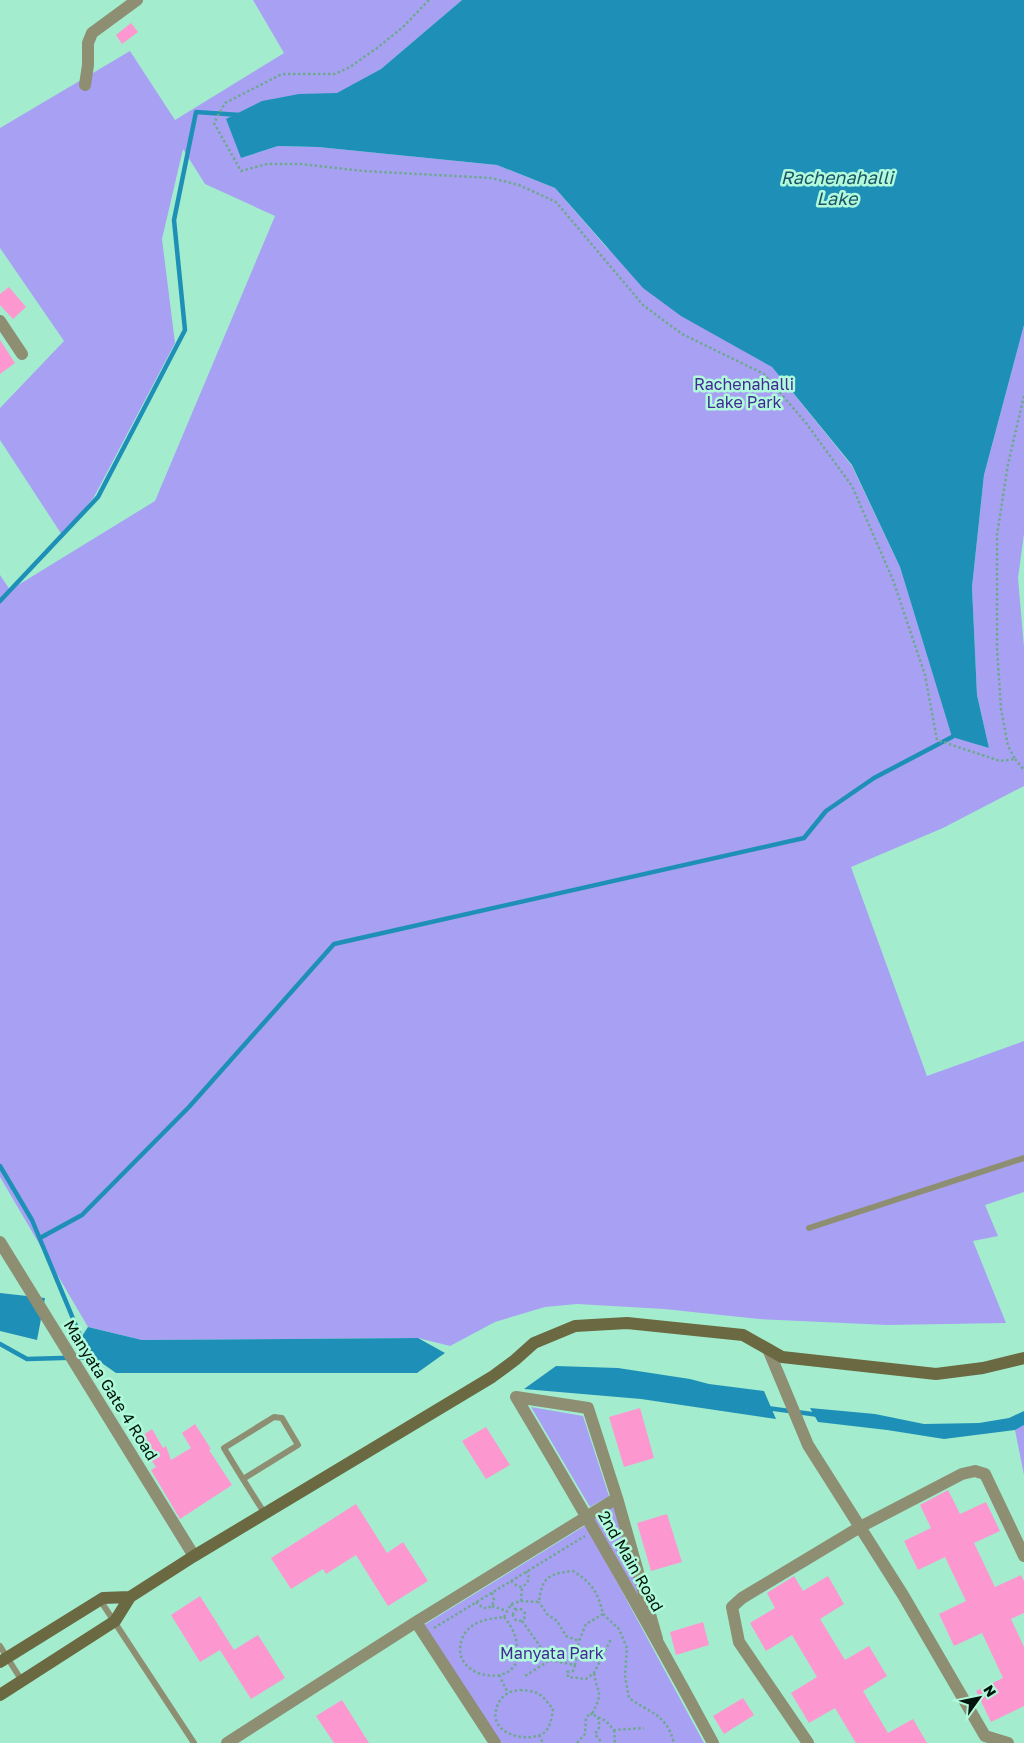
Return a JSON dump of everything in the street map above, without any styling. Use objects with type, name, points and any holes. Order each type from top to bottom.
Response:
[{"type":"street","points":[[86,85],[88,43],[92,34],[129,2]]},
{"type":"street","points":[[0,321],[22,354]]},
{"type":"street","name":"Manyata Gate 4 Road","points":[[0,1242],[194,1556]]},
{"type":"street","points":[[0,1695],[115,1621],[130,1597],[194,1556],[503,1370],[534,1343],[575,1326],[627,1323],[743,1335],[782,1357],[936,1374],[983,1368],[1024,1358]]},
{"type":"street","points":[[768,1349],[808,1445],[903,1595],[980,1740],[1008,1743]]},
{"type":"street","name":"2nd Main Road","points":[[617,1498],[588,1408],[516,1398],[657,1638],[713,1743]]},
{"type":"street","points":[[808,1743],[739,1642],[732,1607],[742,1598],[860,1527],[962,1474],[975,1471],[985,1474],[1024,1556]]},
{"type":"street","points":[[227,1743],[416,1622],[617,1498],[657,1638]]},
{"type":"street","points":[[4,1660],[103,1598],[130,1597]]},
{"type":"street","points":[[416,1622],[495,1743]]},
{"type":"lane","points":[[809,1228],[1024,1158]]},
{"type":"lane","points":[[243,1479],[298,1445],[282,1418],[274,1417],[224,1448],[243,1479],[265,1514]]},
{"type":"lane","points":[[100,1600],[194,1743]]},
{"type":"lane","points":[[0,1646],[4,1660],[22,1681]]},
{"type":"path","points":[[429,0],[403,27],[350,67],[335,74],[282,74],[225,103],[214,123],[241,171],[267,164],[302,164],[363,171],[491,178],[519,185],[556,202],[643,305],[682,334],[764,374],[806,423],[852,486],[893,580],[925,675],[937,740],[1000,761],[1015,759]]},
{"type":"path","points":[[1024,396],[1008,464],[997,536],[997,648],[1001,709],[1008,746],[1024,770]]},
{"type":"path","points":[[424,1634],[595,1530]]},
{"type":"path","points":[[579,1641],[566,1636],[557,1621],[547,1614],[539,1602],[541,1587],[545,1580],[553,1574],[573,1570],[586,1579],[598,1595],[603,1614],[619,1629],[627,1648],[625,1676],[629,1698],[645,1710],[657,1714],[666,1722],[673,1742]]},
{"type":"path","points":[[521,1601],[522,1587],[527,1583],[529,1577],[527,1571]]},
{"type":"path","points":[[511,1581],[522,1587]]},
{"type":"path","points":[[492,1592],[494,1600],[492,1606]]},
{"type":"path","points":[[504,1617],[511,1604],[521,1601],[539,1602]]},
{"type":"path","points":[[476,1602],[483,1608],[492,1606],[507,1611]]},
{"type":"path","points":[[511,1604],[515,1609]]},
{"type":"path","points":[[515,1609],[520,1609]]},
{"type":"path","points":[[515,1609],[514,1619],[519,1622],[522,1621],[550,1660],[574,1665]]},
{"type":"path","points":[[513,1614],[520,1609]]},
{"type":"path","points":[[520,1609],[525,1616],[522,1621]]},
{"type":"path","points":[[603,1614],[586,1624],[579,1641],[573,1670],[567,1672],[568,1677],[586,1679],[594,1673],[611,1639]]},
{"type":"path","points":[[504,1617],[513,1628],[518,1646],[516,1663],[508,1671],[491,1676],[468,1668],[460,1657],[462,1640],[468,1628],[484,1619],[504,1617]]},
{"type":"path","points":[[525,1676],[550,1660]]},
{"type":"path","points":[[577,1743],[585,1734],[586,1718],[590,1713],[592,1714],[600,1698],[594,1673]]},
{"type":"path","points":[[498,1675],[508,1693]]},
{"type":"path","points":[[520,1690],[534,1690],[545,1698],[553,1709],[552,1719],[545,1731],[539,1735],[522,1737],[501,1729],[496,1721],[495,1711],[499,1702],[508,1693],[520,1690]]},
{"type":"path","points":[[592,1714],[606,1721],[614,1730],[615,1743]]},
{"type":"path","points":[[592,1714],[599,1719],[600,1728],[595,1734],[602,1743]]},
{"type":"path","points":[[614,1730],[644,1728]]},
{"type":"path","points":[[539,1735],[543,1743]]},
{"type":"green space","name":"Rachenahalli Lake Park","points":[[253,0],[462,0],[381,69],[337,94],[299,94],[241,158],[278,146],[318,147],[497,165],[555,188],[607,248],[738,347],[772,367],[852,466],[900,567],[952,736],[989,748],[977,695],[972,587],[984,475],[1024,325],[1024,534],[1018,578],[1024,647],[1024,786],[943,828],[851,867],[927,1076],[1024,1041],[1024,1192],[985,1205],[998,1236],[973,1241],[1006,1323],[887,1325],[759,1319],[664,1309],[577,1304],[545,1307],[495,1322],[450,1346],[418,1338],[142,1340],[88,1327],[0,1177],[0,575],[10,590],[155,501],[275,216],[205,184],[183,149],[162,239],[175,343],[94,497],[62,535],[0,440],[0,408],[64,341],[0,248],[0,128],[130,51],[175,120],[284,53]]},
{"type":"green space","points":[[531,1407],[583,1416],[609,1496],[590,1507]]},
{"type":"green space","points":[[1024,1425],[1024,1475],[1015,1430]]},
{"type":"green space","points":[[615,1505],[648,1619],[593,1519]]},
{"type":"green space","name":"Manyata Park","points":[[586,1525],[704,1743],[501,1743],[424,1625]]},
{"type":"water","name":"Rachenahalli Lake","points":[[462,0],[1024,0],[1024,325],[984,475],[972,587],[977,695],[989,748],[952,737],[900,567],[852,465],[772,367],[681,316],[643,288],[555,188],[497,165],[318,147],[278,146],[241,158],[226,119],[262,101],[299,94],[337,93],[381,69]]},
{"type":"water","points":[[0,1293],[45,1298],[37,1340],[0,1331]]},
{"type":"water","points":[[88,1327],[142,1340],[418,1338],[445,1353],[417,1373],[116,1373],[76,1345]]},
{"type":"water","points":[[556,1366],[618,1368],[690,1379],[709,1384],[764,1391],[776,1419],[641,1399],[524,1389]]},
{"type":"water","points":[[810,1408],[875,1414],[924,1424],[979,1423],[1009,1418],[1024,1411],[1024,1425],[1015,1430],[944,1439],[818,1422]]},
{"type":"building","points":[[131,23],[138,32],[122,44],[116,35]]},
{"type":"building","points":[[9,287],[26,307],[13,319],[0,305],[0,294]]},
{"type":"building","points":[[0,340],[15,363],[0,374]]},
{"type":"building","points":[[640,1408],[654,1458],[624,1467],[609,1417]]},
{"type":"building","points":[[195,1424],[211,1449],[209,1450],[232,1485],[180,1519],[151,1470],[156,1467],[137,1439],[152,1429],[163,1448],[166,1446],[171,1460],[191,1448],[182,1433]]},
{"type":"building","points":[[486,1427],[510,1465],[486,1479],[462,1441]]},
{"type":"building","points":[[948,1490],[960,1514],[986,1502],[1000,1531],[974,1543],[995,1587],[1021,1575],[1024,1581],[1024,1613],[1011,1619],[1024,1647],[1024,1706],[991,1722],[976,1691],[1003,1678],[982,1633],[954,1646],[939,1614],[966,1601],[945,1557],[918,1570],[904,1541],[931,1528],[920,1505]]},
{"type":"building","points":[[356,1504],[387,1553],[403,1542],[428,1581],[388,1606],[356,1555],[326,1574],[323,1569],[291,1589],[271,1558]]},
{"type":"building","points":[[667,1514],[682,1562],[651,1571],[637,1523]]},
{"type":"building","points":[[794,1576],[803,1591],[828,1576],[844,1604],[820,1619],[845,1660],[869,1646],[887,1676],[863,1691],[888,1733],[913,1719],[927,1743],[856,1743],[835,1708],[809,1723],[791,1693],[817,1677],[792,1635],[766,1651],[750,1623],[775,1608],[767,1593]]},
{"type":"building","points":[[200,1596],[234,1650],[258,1635],[285,1678],[251,1699],[220,1650],[200,1662],[171,1615]]},
{"type":"building","points":[[703,1622],[709,1645],[676,1655],[670,1632]]},
{"type":"building","points":[[743,1698],[754,1715],[724,1734],[713,1716]]},
{"type":"building","points":[[342,1700],[369,1743],[334,1743],[316,1716]]},
{"type":"waterway","points":[[0,601],[98,497],[185,330],[174,220],[196,112],[240,115]]},
{"type":"waterway","points":[[40,1238],[82,1215],[189,1107],[334,944],[804,838],[826,811],[874,778],[952,737]]},
{"type":"waterway","points":[[0,1166],[32,1220],[89,1357]]},
{"type":"waterway","points":[[0,1344],[27,1359],[97,1357]]},
{"type":"waterway","points":[[767,1408],[819,1415]]}]
